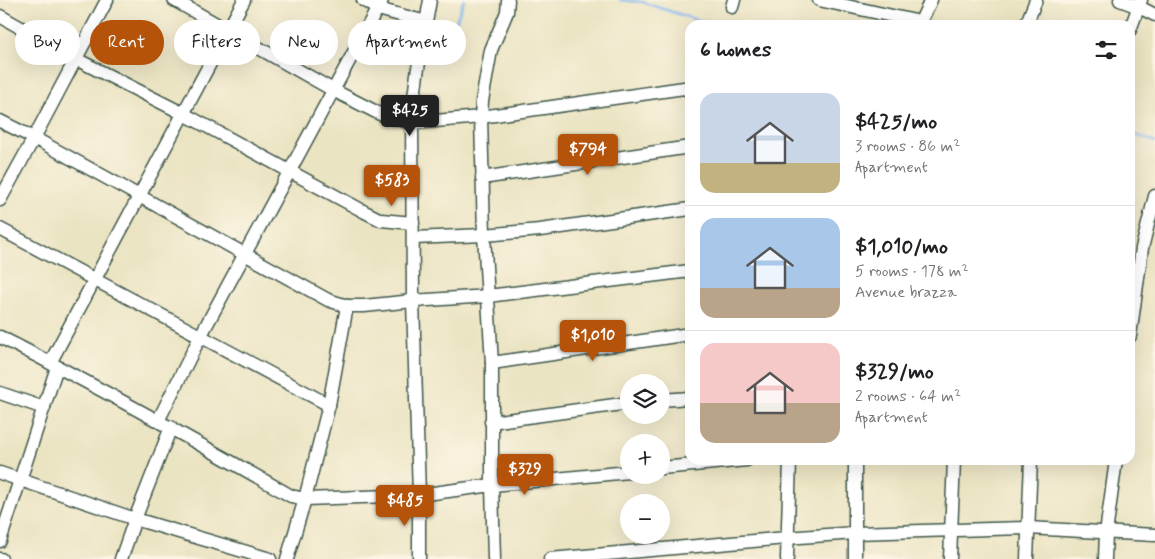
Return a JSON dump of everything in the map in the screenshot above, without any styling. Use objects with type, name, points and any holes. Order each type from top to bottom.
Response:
[{"type":"street","points":[[80,51],[107,0]]},
{"type":"street","points":[[174,0],[210,20]]},
{"type":"street","points":[[233,20],[244,0]]},
{"type":"street","points":[[363,0],[380,4],[421,20]]},
{"type":"street","points":[[426,20],[430,0]]},
{"type":"street","points":[[494,559],[491,422],[492,363],[484,235],[481,116],[491,50],[507,12],[508,0]]},
{"type":"street","points":[[819,0],[903,20]]},
{"type":"street","points":[[922,20],[931,0]]},
{"type":"street","points":[[1028,20],[1036,0]]},
{"type":"street","points":[[1120,0],[1140,3],[1155,14]]},
{"type":"street","points":[[1134,20],[1140,3]]},
{"type":"street","points":[[158,421],[200,337],[380,4]]},
{"type":"street","points":[[0,16],[15,24]]},
{"type":"street","points":[[260,48],[333,90],[380,114],[412,123],[481,116],[685,88]]},
{"type":"street","points":[[80,61],[184,114],[381,220],[413,223]]},
{"type":"street","points":[[0,200],[73,65]]},
{"type":"street","points":[[0,541],[44,408],[54,365],[94,280],[210,65]]},
{"type":"street","points":[[419,65],[412,123],[413,301],[419,559]]},
{"type":"street","points":[[0,121],[328,300],[346,306],[488,296],[685,272]]},
{"type":"street","points":[[482,178],[685,148]]},
{"type":"street","points":[[1135,299],[1142,248],[1155,196]]},
{"type":"street","points":[[413,238],[540,230],[685,210]]},
{"type":"street","points":[[0,228],[329,405]]},
{"type":"street","points":[[287,559],[305,499],[329,405],[346,306]]},
{"type":"street","points":[[492,363],[685,335]]},
{"type":"street","points":[[0,337],[171,428],[291,496],[305,499],[419,495],[492,485],[620,473]]},
{"type":"street","points":[[0,393],[44,408]]},
{"type":"street","points":[[670,399],[685,398]]},
{"type":"street","points":[[491,422],[620,404]]},
{"type":"street","points":[[120,559],[171,428]]},
{"type":"street","points":[[670,467],[693,465]]},
{"type":"street","points":[[786,559],[790,465]]},
{"type":"street","points":[[855,465],[855,559]]},
{"type":"street","points":[[950,559],[954,465]]},
{"type":"street","points":[[1027,559],[1031,465]]},
{"type":"street","points":[[1105,559],[1106,533],[1115,465]]},
{"type":"street","points":[[0,473],[135,519],[270,559]]},
{"type":"street","points":[[550,559],[856,533],[1028,528],[1155,535]]},
{"type":"waterway","points":[[456,20],[464,0]]},
{"type":"waterway","points":[[620,0],[642,2],[697,20]]},
{"type":"waterway","points":[[1135,135],[1155,142]]}]
